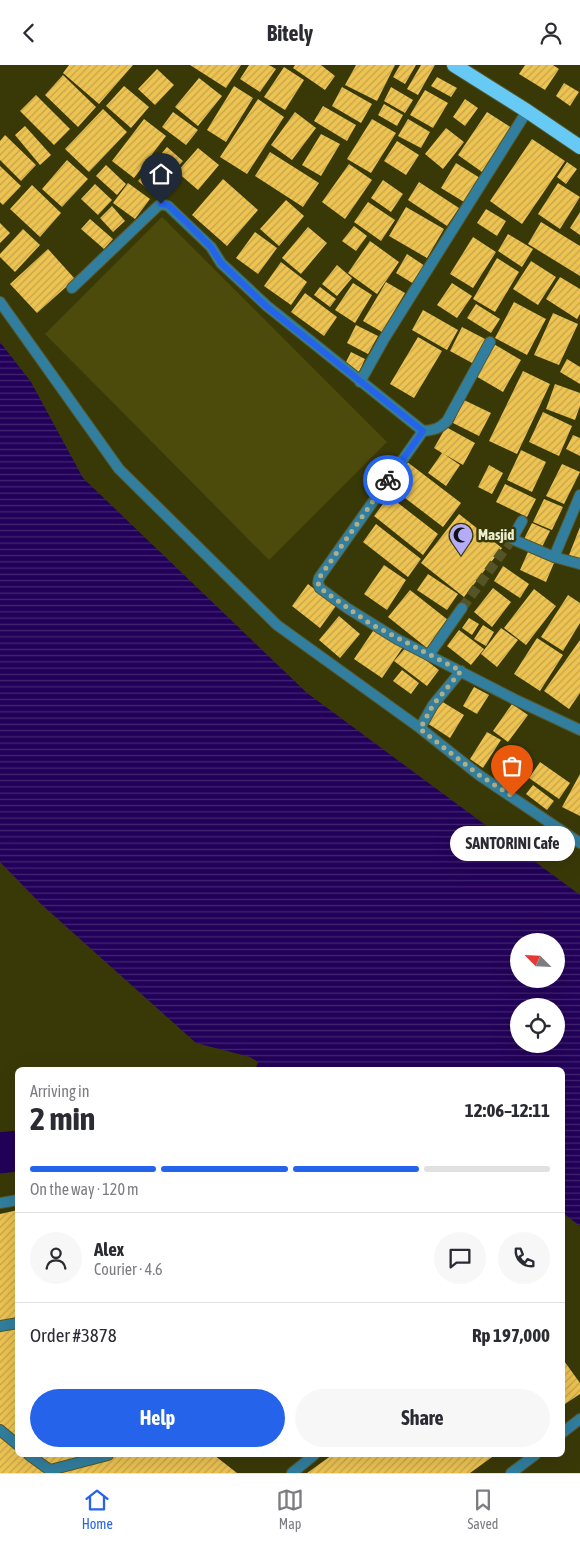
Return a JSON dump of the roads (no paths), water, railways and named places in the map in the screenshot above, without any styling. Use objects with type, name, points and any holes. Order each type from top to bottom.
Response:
[{"type":"highway","points":[[454,65],[580,147]]},
{"type":"street","points":[[360,382],[384,339],[527,111]]},
{"type":"street","points":[[72,288],[158,206],[161,204],[168,205],[211,247],[221,263],[266,306],[423,431],[440,428],[446,421],[490,342]]},
{"type":"street","points":[[0,302],[120,469],[277,625],[420,729],[479,775],[580,843]]},
{"type":"street","points":[[423,431],[319,578],[320,588],[369,623],[516,700],[580,730]]},
{"type":"street","points":[[554,557],[580,495]]},
{"type":"street","points":[[522,521],[512,539],[554,557],[580,564]]},
{"type":"street","points":[[429,655],[462,608]]},
{"type":"street","points":[[420,729],[433,705],[461,671]]},
{"type":"street","points":[[0,1203],[15,1200]]},
{"type":"street","points":[[0,1326],[15,1324]]},
{"type":"street","points":[[565,1431],[580,1419]]},
{"type":"street","points":[[0,1430],[15,1442]]},
{"type":"street","points":[[32,1457],[52,1471],[101,1457]]},
{"type":"street","points":[[292,1473],[312,1457]]},
{"type":"street","points":[[511,1473],[531,1457]]},
{"type":"waterway","points":[[0,1153],[15,1151]]},
{"type":"tunnel","points":[[462,608],[512,539]]},
{"type":"place","name":"Masjid","points":[[461,556]]},
{"type":"place","name":"SANTORINI Cafe","points":[[512,796]]}]
